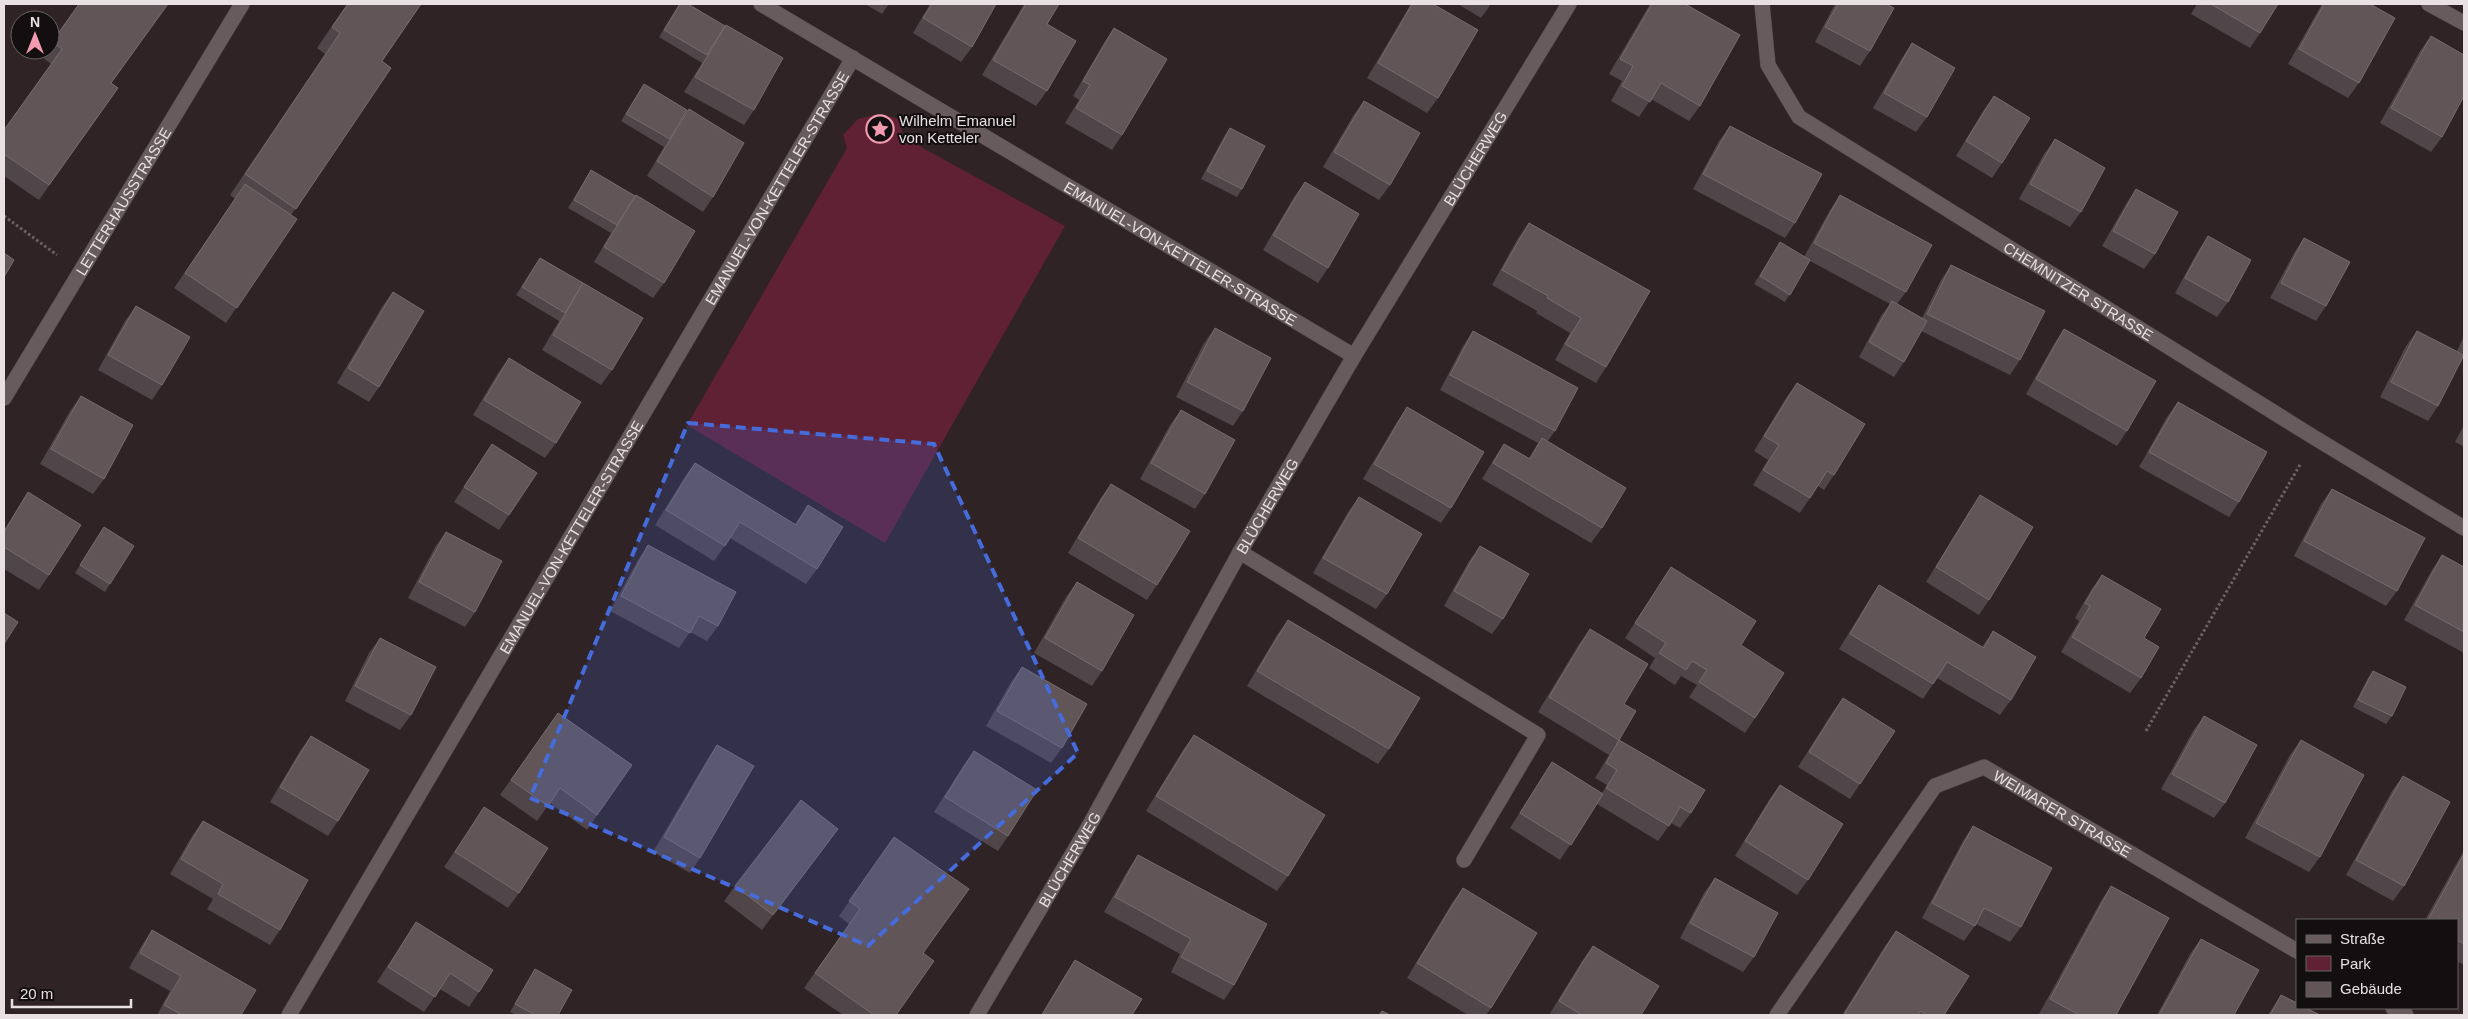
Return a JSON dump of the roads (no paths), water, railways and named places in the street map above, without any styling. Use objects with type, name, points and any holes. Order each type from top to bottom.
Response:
[{"type":"street","name":"LETTERHAUSSTRASSE","points":[[4,398],[242,4]]},
{"type":"street","name":"EMANUEL-VON-KETTELER-STRASSE","points":[[761,4],[1354,356]]},
{"type":"street","name":"BLÜCHERWEG","points":[[977,1015],[1089,826],[1240,552],[1354,356],[1569,4]]},
{"type":"street","name":"CHEMNITZER STRASSE","points":[[1762,4],[1768,65],[1799,117],[2315,438],[2464,528]]},
{"type":"street","points":[[2429,4],[2464,23]]},
{"type":"street","name":"EMANUEL-VON-KETTELER-STRASSE","points":[[289,1015],[853,58]]},
{"type":"street","points":[[1240,552],[1538,735],[1464,860]]},
{"type":"street","name":"WEIMARER STRASSE","points":[[1777,1015],[1935,786],[1984,767],[2296,950]]},
{"type":"street","points":[[2395,1009],[2406,1015]]},
{"type":"place","name":"Wilhelm Emanuel von Ketteler","points":[[880,129]]}]
